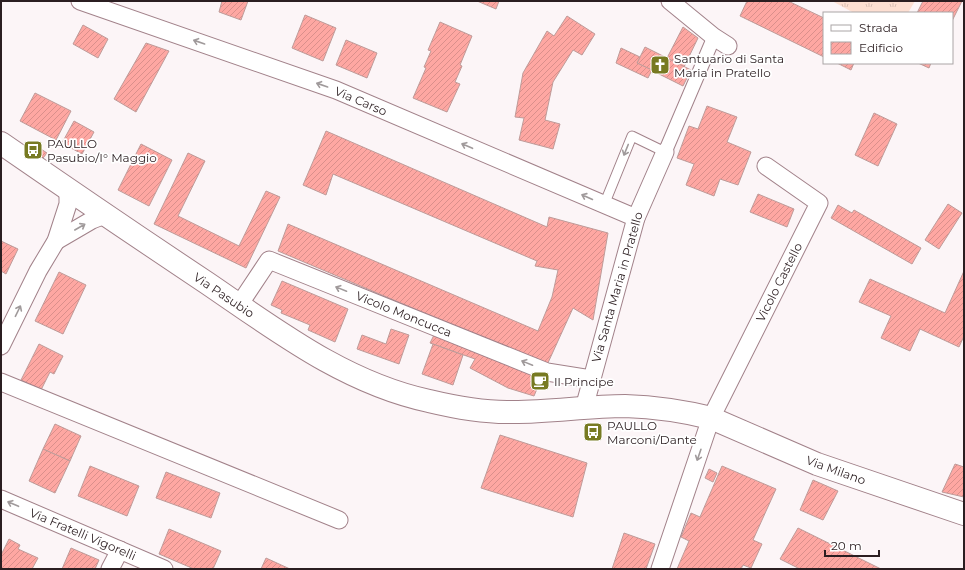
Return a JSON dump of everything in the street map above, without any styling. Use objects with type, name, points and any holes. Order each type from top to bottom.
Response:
[{"type":"street","name":"Via Carso","points":[[80,1],[336,90],[636,218]]},
{"type":"street","name":"Via Santa Maria in Pratello","points":[[584,408],[636,218],[665,152],[721,42],[670,1]]},
{"type":"street","name":"Via Pasubio","points":[[1,143],[282,334],[347,373],[408,396],[466,408],[504,412],[530,412],[584,408]]},
{"type":"street","name":"Vicolo Castello","points":[[711,418],[818,203],[766,166]]},
{"type":"street","points":[[1,346],[38,271],[56,241],[68,204],[68,189]]},
{"type":"street","points":[[56,241],[105,214]]},
{"type":"street","name":"Vicolo Moncucca","points":[[239,305],[269,260],[547,372],[591,379]]},
{"type":"street","points":[[1,382],[339,520]]},
{"type":"street","name":"Via Milano","points":[[584,408],[626,406],[694,413],[711,418],[817,464],[964,514]]},
{"type":"street","points":[[660,569],[711,418]]},
{"type":"street","name":"Via Fratelli Vigorelli","points":[[1,499],[164,569]]},
{"type":"street","points":[[110,569],[120,550]]},
{"type":"lane","points":[[604,205],[632,136],[665,152]]},
{"type":"green space","points":[[832,1],[915,1],[909,12],[852,12]]},
{"type":"building","points":[[222,1],[248,1],[241,20],[219,12]]},
{"type":"building","points":[[477,1],[499,1],[496,9]]},
{"type":"building","points":[[747,1],[788,1],[823,18],[823,57],[740,16]]},
{"type":"building","points":[[923,1],[962,1],[953,19],[953,12],[918,12]]},
{"type":"building","points":[[305,15],[336,28],[323,61],[292,48]]},
{"type":"building","points":[[567,16],[595,34],[582,55],[573,50],[553,82],[545,120],[560,124],[553,149],[519,140],[524,118],[515,117],[523,73],[547,31],[554,36]]},
{"type":"building","points":[[440,22],[472,36],[460,65],[462,66],[455,82],[460,84],[447,112],[413,98],[426,68],[424,67],[431,51],[428,50]]},
{"type":"building","points":[[83,25],[108,39],[98,58],[73,44]]},
{"type":"building","points":[[683,27],[698,38],[684,67],[667,58]]},
{"type":"building","points":[[346,40],[377,53],[367,78],[336,65]]},
{"type":"building","points":[[146,43],[169,51],[136,112],[114,99]]},
{"type":"building","name":"Santuario di Santa Maria in Pratello","points":[[645,47],[691,70],[683,86],[637,63]]},
{"type":"building","points":[[621,48],[640,57],[637,63],[652,70],[648,78],[616,63]]},
{"type":"building","points":[[839,64],[854,64],[851,70]]},
{"type":"building","points":[[920,64],[931,64],[929,68]]},
{"type":"building","points":[[35,93],[71,111],[56,140],[20,121]]},
{"type":"building","points":[[707,106],[737,117],[727,142],[751,152],[738,185],[720,179],[714,196],[686,185],[694,164],[677,158],[689,126],[698,129]]},
{"type":"building","points":[[874,113],[897,124],[878,166],[855,155]]},
{"type":"building","points":[[74,121],[94,132],[82,154],[62,143]]},
{"type":"building","points":[[326,131],[547,227],[549,217],[608,233],[593,320],[573,308],[547,365],[278,251],[288,224],[538,331],[552,297],[558,270],[535,266],[537,261],[333,174],[326,195],[303,185]]},
{"type":"building","points":[[141,144],[172,160],[149,206],[118,190]]},
{"type":"building","points":[[38,147],[47,153],[43,158],[35,152]]},
{"type":"building","points":[[188,153],[205,161],[178,216],[239,246],[266,191],[280,197],[246,268],[154,224]]},
{"type":"building","points":[[758,194],[794,209],[787,227],[750,212]]},
{"type":"building","points":[[948,204],[962,213],[939,249],[925,240]]},
{"type":"building","points":[[838,205],[852,213],[854,210],[921,248],[912,264],[831,218]]},
{"type":"building","points":[[1,241],[18,249],[6,274],[1,271]]},
{"type":"building","points":[[964,271],[964,336],[959,347],[920,329],[910,351],[881,338],[891,316],[859,302],[870,279],[945,313]]},
{"type":"building","points":[[59,272],[86,285],[63,334],[35,321]]},
{"type":"building","points":[[282,281],[348,309],[335,342],[308,330],[310,325],[281,313],[282,310],[271,305]]},
{"type":"building","points":[[391,329],[409,335],[399,364],[357,349],[362,335],[386,344]]},
{"type":"building","points":[[437,329],[542,377],[534,396],[508,388],[470,368],[475,359],[430,343]]},
{"type":"building","points":[[39,344],[63,356],[54,374],[50,372],[41,390],[21,380]]},
{"type":"building","points":[[433,344],[463,355],[453,385],[422,374]]},
{"type":"building","points":[[55,424],[81,436],[70,461],[43,449]]},
{"type":"building","points":[[594,431],[598,431],[596,440],[592,439]]},
{"type":"building","points":[[500,435],[587,463],[573,517],[481,488]]},
{"type":"building","points":[[43,449],[70,461],[55,493],[29,481]]},
{"type":"building","points":[[955,464],[964,467],[964,497],[942,492]]},
{"type":"building","points":[[90,466],[139,486],[127,516],[78,496]]},
{"type":"building","points":[[722,466],[776,489],[753,540],[762,544],[751,568],[743,565],[741,569],[677,569],[689,541],[681,537],[691,513],[700,517]]},
{"type":"building","points":[[709,469],[717,473],[713,482],[705,478]]},
{"type":"building","points":[[166,472],[220,493],[211,518],[156,498]]},
{"type":"building","points":[[813,480],[838,491],[823,520],[800,510]]},
{"type":"building","points":[[798,528],[881,569],[800,569],[780,559]]},
{"type":"building","points":[[169,529],[221,551],[213,569],[194,569],[159,554]]},
{"type":"building","points":[[624,533],[655,544],[646,569],[612,569]]},
{"type":"building","points":[[9,539],[20,545],[18,549],[38,558],[32,569],[1,569],[1,555]]},
{"type":"building","points":[[71,548],[99,560],[95,569],[62,569]]},
{"type":"building","points":[[266,558],[290,569],[261,569]]},
{"type":"place","name":"Santuario di Santa Maria in Pratello","points":[[660,65]]},
{"type":"place","name":"PAULLO Pasubio/I° Maggio","points":[[33,150]]},
{"type":"place","name":"Il Principe","points":[[540,381]]},
{"type":"place","name":"PAULLO Marconi/Dante","points":[[593,432]]}]
